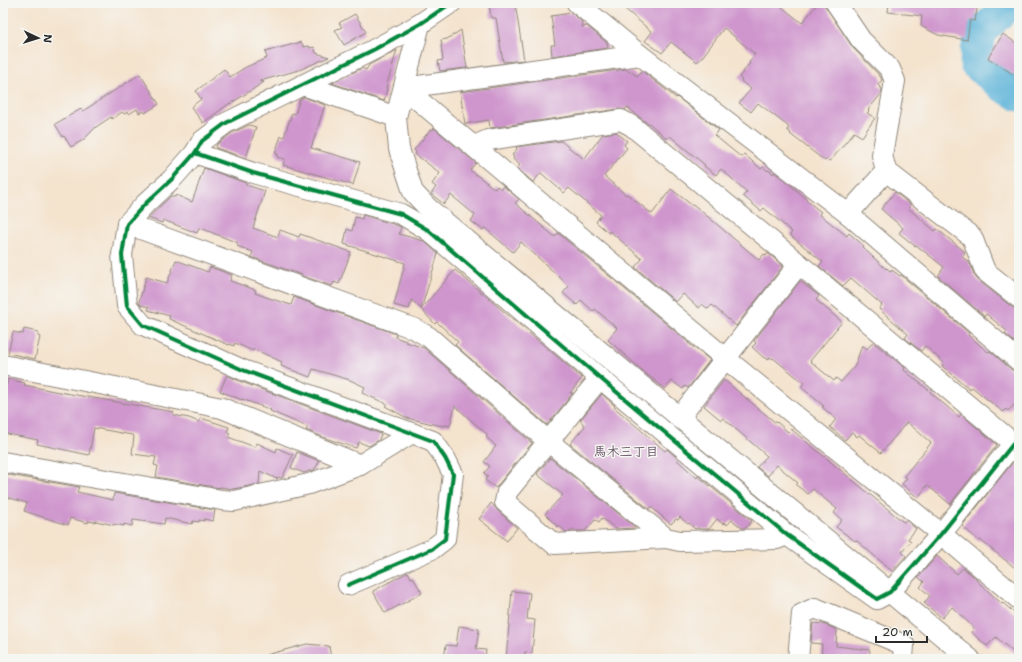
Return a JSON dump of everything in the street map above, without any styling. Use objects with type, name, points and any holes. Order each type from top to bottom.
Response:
[{"type":"street","points":[[348,585],[432,549],[445,539],[452,474],[445,458],[434,441],[243,370],[143,325],[126,306],[122,255],[127,224],[144,204],[172,179],[195,153],[202,141],[226,123],[375,49],[420,24],[451,3]]},
{"type":"street","points":[[577,3],[640,56],[848,214],[1019,362]]},
{"type":"street","points":[[836,3],[861,40],[890,69],[895,81],[882,155],[886,171],[972,237],[985,271],[1019,298]]},
{"type":"street","points":[[420,24],[396,117],[399,148],[413,192],[428,208],[970,659]]},
{"type":"street","points":[[404,88],[640,56]]},
{"type":"street","points":[[303,85],[396,117]]},
{"type":"street","points":[[404,88],[726,358],[1019,599]]},
{"type":"street","points":[[195,153],[254,173],[401,214],[428,230],[600,378],[787,535],[877,599],[890,592],[1016,446],[632,126],[621,120],[488,140],[474,146]]},
{"type":"street","points":[[848,214],[886,171]]},
{"type":"street","points":[[401,214],[413,192]]},
{"type":"street","points":[[127,224],[415,329],[428,337],[548,441],[666,538]]},
{"type":"street","points":[[679,418],[799,264]]},
{"type":"street","points":[[3,365],[222,408],[360,466]]},
{"type":"street","points":[[600,378],[507,492],[506,502],[554,544],[666,538],[680,542],[776,539],[787,535]]},
{"type":"street","points":[[3,462],[234,501],[309,484],[360,466],[412,433]]},
{"type":"street","points":[[798,659],[802,614],[815,608],[904,645],[903,659]]},
{"type":"building","points":[[489,3],[515,3],[524,60],[503,62],[496,18],[491,18]]},
{"type":"building","points":[[618,3],[777,3],[802,23],[818,3],[820,3],[826,7],[853,48],[880,76],[882,80],[878,85],[882,89],[881,94],[867,113],[875,118],[862,137],[854,132],[832,159],[829,161],[827,159],[825,161],[790,134],[791,133],[787,130],[789,127],[758,103],[751,112],[739,103],[751,89],[741,81],[742,80],[739,77],[755,54],[724,28],[697,62],[671,42],[662,53],[645,41],[652,32]]},
{"type":"building","points":[[889,3],[978,3],[975,21],[970,20],[967,40],[938,35],[921,26],[922,16],[888,12]]},
{"type":"building","points":[[572,13],[582,22],[582,27],[587,26],[607,43],[608,48],[552,56],[551,45],[555,45],[551,16]]},
{"type":"building","points":[[355,14],[366,32],[344,45],[335,30],[342,27],[339,23]]},
{"type":"building","points":[[461,30],[467,68],[440,71],[438,61],[443,60],[441,40],[447,39]]},
{"type":"building","points":[[1003,34],[1019,45],[1019,78],[988,58]]},
{"type":"building","points":[[301,42],[304,47],[314,47],[316,53],[329,57],[299,70],[260,81],[264,82],[230,103],[203,123],[191,107],[201,99],[196,91],[224,69],[230,77],[246,67],[267,58],[265,52]]},
{"type":"building","points":[[397,50],[386,88],[384,101],[332,83],[362,68],[366,70],[369,65]]},
{"type":"building","points":[[626,69],[637,76],[642,71],[676,98],[677,97],[719,130],[714,135],[741,157],[744,154],[761,169],[763,167],[773,174],[774,172],[821,212],[819,214],[847,236],[849,233],[886,269],[887,268],[891,272],[892,270],[900,276],[901,275],[969,333],[968,335],[988,352],[990,351],[1012,370],[1019,372],[1019,400],[1008,411],[1006,409],[1003,412],[972,387],[970,389],[942,366],[944,363],[925,346],[921,351],[905,338],[908,334],[879,309],[882,305],[851,278],[843,286],[819,266],[823,262],[790,235],[792,232],[764,208],[761,211],[743,196],[747,192],[721,169],[716,175],[670,136],[667,139],[649,123],[648,124],[627,107],[625,110],[619,109],[490,128],[489,120],[465,124],[460,92]]},
{"type":"building","points":[[140,74],[159,104],[145,113],[143,111],[139,113],[137,109],[129,114],[128,112],[124,114],[122,112],[112,119],[111,117],[96,127],[83,140],[71,147],[55,124],[81,109],[83,111]]},
{"type":"building","points":[[304,97],[325,105],[311,148],[360,162],[353,185],[283,165],[285,159],[277,157],[278,154],[275,153],[281,136],[284,137],[292,113],[295,114],[300,99]]},
{"type":"building","points":[[249,125],[256,127],[246,158],[216,148],[217,144],[232,133]]},
{"type":"building","points":[[434,128],[476,163],[470,170],[495,189],[497,186],[501,189],[503,186],[519,199],[515,203],[555,237],[558,233],[710,360],[688,388],[685,386],[683,389],[672,381],[665,389],[643,371],[608,340],[617,328],[595,309],[593,311],[581,300],[577,305],[563,293],[569,286],[521,242],[513,252],[486,229],[484,228],[483,230],[471,221],[475,215],[451,195],[444,204],[431,194],[436,187],[432,184],[440,173],[415,154],[416,152],[414,150],[431,129],[433,130]]},
{"type":"building","points":[[616,132],[627,141],[624,145],[627,148],[604,176],[626,195],[627,194],[652,214],[671,189],[693,206],[694,205],[759,260],[764,254],[766,256],[768,253],[783,266],[736,326],[712,305],[708,309],[702,304],[699,308],[683,294],[676,302],[635,267],[642,259],[610,231],[609,233],[596,222],[601,215],[569,188],[564,193],[541,173],[533,182],[517,168],[520,165],[513,159],[514,157],[512,155],[517,149],[516,147],[561,141],[584,159],[603,134]]},
{"type":"building","points":[[204,168],[265,191],[253,228],[278,237],[280,230],[299,237],[300,234],[351,252],[339,284],[334,282],[332,286],[251,257],[253,252],[237,246],[238,243],[203,229],[199,228],[197,233],[163,220],[162,223],[148,218],[171,196],[175,197],[176,195],[192,202]]},
{"type":"building","points":[[895,192],[911,205],[908,208],[935,231],[937,229],[964,251],[965,253],[962,257],[969,262],[974,275],[978,280],[1012,307],[1019,310],[1019,346],[1005,334],[1007,331],[986,314],[984,316],[938,276],[944,267],[899,233],[903,228],[881,209]]},
{"type":"building","points":[[363,215],[401,227],[399,234],[424,241],[438,254],[421,309],[412,300],[409,309],[394,305],[405,263],[344,244],[347,229],[352,231],[355,217],[362,219]]},
{"type":"building","points":[[176,260],[208,272],[210,267],[232,275],[230,281],[256,290],[255,293],[266,297],[291,305],[294,297],[396,334],[395,337],[424,348],[532,443],[496,488],[485,480],[488,476],[484,473],[490,466],[484,462],[496,446],[486,437],[488,435],[455,406],[450,426],[437,425],[407,418],[385,406],[387,404],[362,393],[365,387],[350,380],[313,369],[310,377],[281,366],[282,362],[254,349],[253,351],[235,343],[234,346],[229,345],[169,319],[170,316],[148,310],[149,307],[141,305],[139,302],[146,277],[167,283]]},
{"type":"building","points":[[455,270],[582,378],[570,393],[573,393],[547,425],[455,345],[458,342],[437,322],[435,324],[421,309]]},
{"type":"building","points":[[800,281],[819,296],[816,300],[842,322],[810,361],[834,381],[836,378],[841,382],[855,366],[862,345],[867,349],[873,342],[905,368],[904,370],[959,417],[961,414],[997,445],[950,504],[927,485],[918,498],[902,484],[907,478],[904,476],[931,443],[907,422],[881,453],[859,435],[857,437],[852,432],[845,440],[830,427],[836,419],[822,407],[824,406],[801,387],[804,383],[773,358],[770,357],[768,360],[765,357],[764,358],[752,347],[756,343],[754,341]]},
{"type":"building","points":[[24,329],[38,332],[38,336],[40,337],[35,359],[8,353],[13,332],[23,334]]},
{"type":"building","points":[[227,375],[239,381],[381,434],[379,440],[369,446],[359,442],[356,448],[306,430],[308,427],[270,411],[271,410],[220,391]]},
{"type":"building","points":[[8,379],[25,383],[24,385],[59,392],[174,412],[173,415],[189,418],[199,422],[201,418],[229,427],[227,432],[230,433],[228,437],[255,447],[257,443],[276,452],[277,448],[293,455],[282,478],[278,477],[277,479],[260,471],[259,484],[233,489],[156,477],[158,466],[154,465],[156,457],[132,454],[134,436],[132,435],[94,428],[89,455],[37,444],[38,440],[3,433],[3,399]]},
{"type":"building","points":[[724,380],[788,432],[791,429],[902,521],[904,522],[906,520],[916,529],[908,539],[911,541],[902,552],[906,556],[892,571],[856,540],[855,541],[836,527],[842,520],[834,513],[837,509],[813,489],[808,494],[796,485],[798,483],[777,465],[768,476],[757,467],[767,456],[723,418],[721,420],[704,406]]},
{"type":"building","points":[[602,394],[615,406],[614,407],[665,451],[667,449],[697,478],[698,476],[752,521],[746,528],[742,528],[732,520],[727,525],[724,522],[723,524],[717,519],[709,529],[695,529],[680,517],[671,524],[651,507],[649,509],[570,444],[585,426],[580,420]]},
{"type":"building","points":[[297,452],[319,461],[316,468],[304,473],[291,468]]},
{"type":"building","points":[[550,458],[635,527],[616,529],[602,518],[599,522],[595,520],[585,531],[576,531],[572,529],[570,532],[566,532],[559,526],[558,527],[545,514],[563,495],[537,474]]},
{"type":"building","points":[[1013,462],[1019,467],[1019,571],[980,540],[979,541],[962,526]]},
{"type":"building","points":[[3,474],[79,487],[77,492],[113,500],[114,493],[215,510],[213,521],[204,519],[204,521],[199,520],[199,522],[193,521],[192,524],[165,518],[164,524],[133,520],[132,526],[124,524],[124,526],[96,521],[88,521],[88,523],[70,518],[68,525],[24,511],[27,503],[3,496]]},
{"type":"building","points":[[491,503],[517,528],[507,541],[479,519]]},
{"type":"building","points":[[937,556],[957,574],[963,568],[977,579],[976,580],[1002,604],[1003,603],[1019,617],[1019,657],[996,637],[987,646],[971,632],[974,629],[972,626],[952,607],[942,618],[924,603],[930,596],[920,587],[924,582],[918,577]]},
{"type":"building","points":[[408,572],[411,578],[413,577],[422,593],[385,613],[373,591]]},
{"type":"building","points":[[512,591],[530,593],[527,619],[535,620],[532,653],[525,652],[524,659],[506,659]]},
{"type":"building","points":[[813,623],[823,624],[837,630],[836,646],[870,650],[869,659],[821,659],[822,644],[811,643]]},
{"type":"building","points":[[459,626],[479,629],[476,649],[486,650],[485,659],[444,659],[446,645],[456,646]]},
{"type":"building","points":[[307,644],[329,646],[331,659],[267,659],[266,655]]},
{"type":"waterway","points":[[1008,3],[1007,7],[983,30],[976,51],[975,64],[1003,87],[1019,96]]},
{"type":"cycle path","points":[[348,585],[432,549],[445,539],[453,474],[445,458],[433,441],[243,370],[143,325],[127,306],[122,255],[127,224],[145,204],[172,179],[195,153],[202,141],[226,123],[375,49],[420,24],[451,3]]},
{"type":"cycle path","points":[[195,153],[253,173],[401,214],[428,230],[600,378],[787,535],[877,599],[890,592],[941,534],[1013,444]]},
{"type":"district","name":"馬木三丁目","points":[[626,451]]}]
